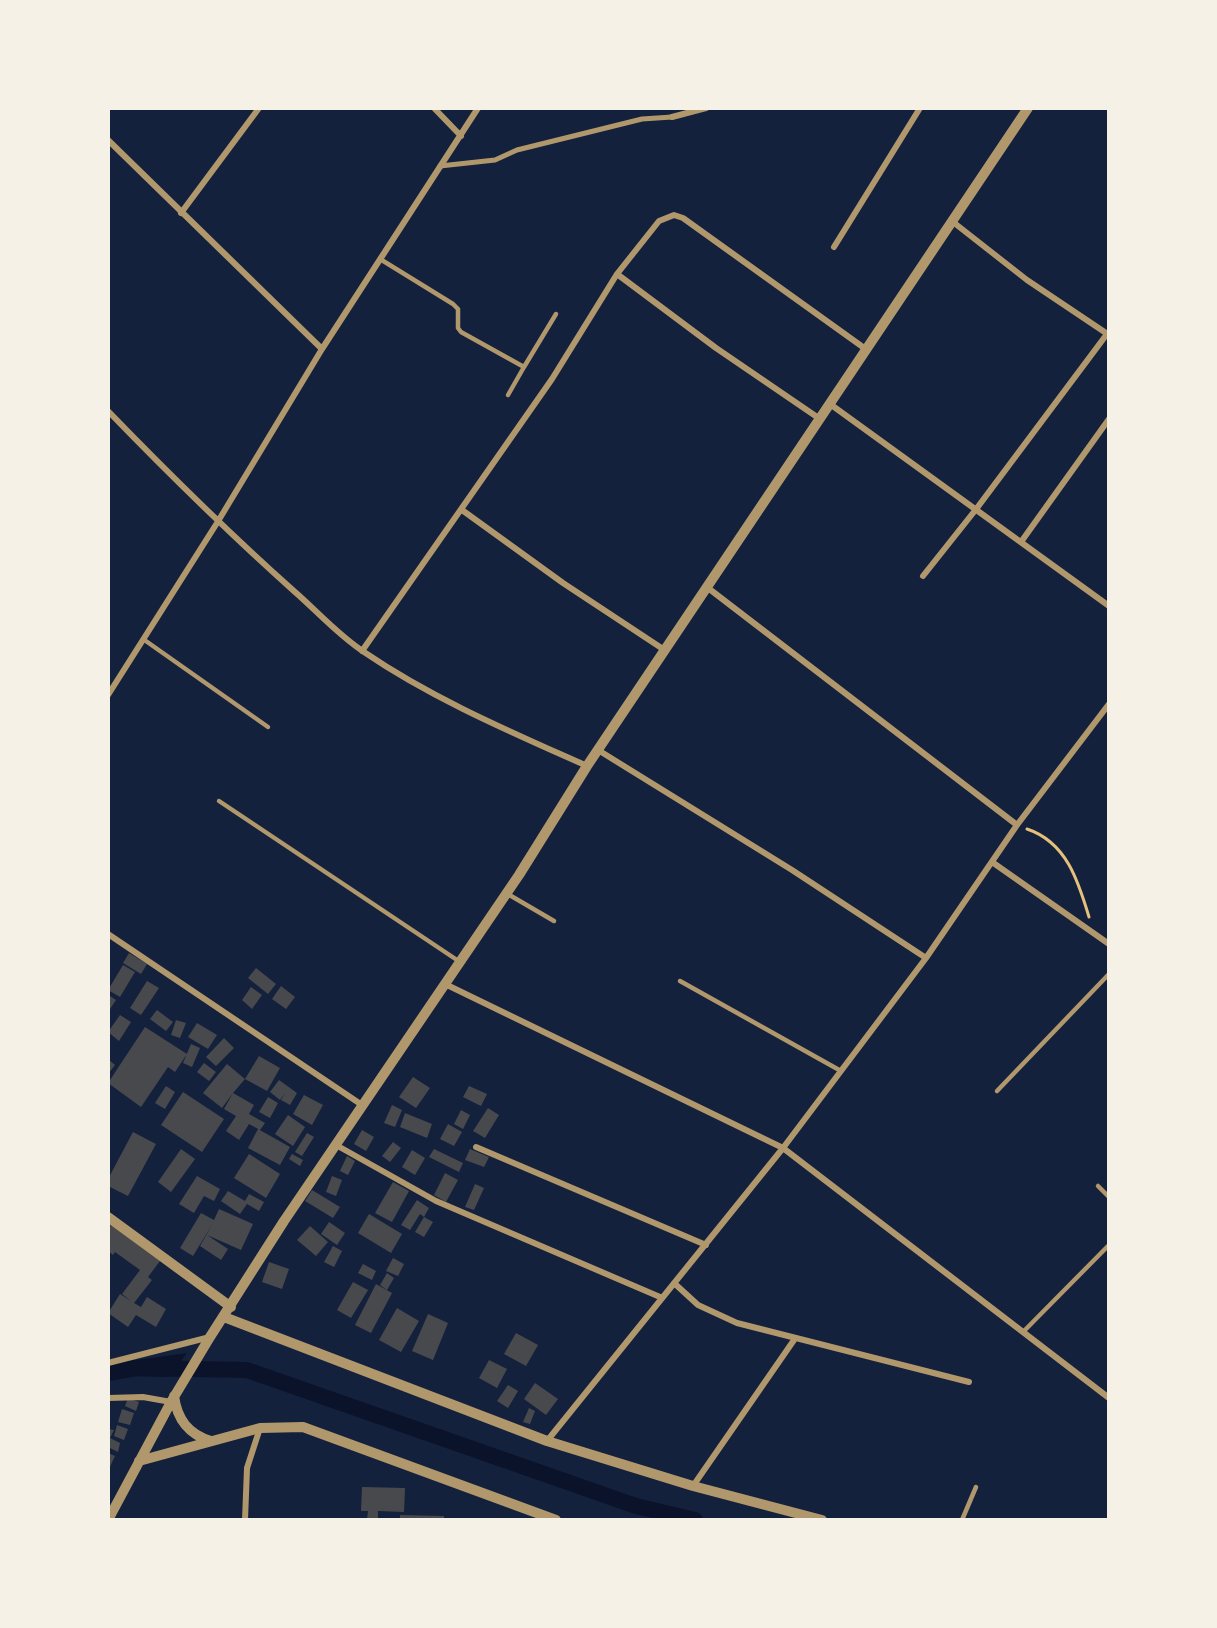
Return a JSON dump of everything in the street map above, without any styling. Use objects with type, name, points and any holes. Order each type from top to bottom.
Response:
[{"type":"street","points":[[181,213],[259,108]]},
{"type":"street","points":[[434,108],[461,136]]},
{"type":"street","points":[[108,694],[110,686],[217,523],[321,349],[478,108]]},
{"type":"street","points":[[440,166],[495,160],[517,150],[631,122],[672,117],[706,108]]},
{"type":"street","points":[[834,247],[920,108]]},
{"type":"street","points":[[108,1520],[174,1397],[362,1105],[460,962],[587,766],[1028,108]]},
{"type":"street","points":[[108,140],[321,349]]},
{"type":"street","points":[[362,651],[552,379],[617,274],[659,221],[666,217],[683,218],[867,350]]},
{"type":"street","points":[[923,576],[1108,335],[1027,280],[953,222]]},
{"type":"street","points":[[617,274],[716,348],[820,419]]},
{"type":"street","points":[[830,404],[977,508],[1109,606]]},
{"type":"street","points":[[108,411],[217,523],[335,630],[362,651],[402,677],[508,731],[587,766]]},
{"type":"street","points":[[1021,542],[1109,419]]},
{"type":"street","points":[[462,510],[563,583],[666,651]]},
{"type":"street","points":[[708,588],[1017,825]]},
{"type":"street","points":[[547,1441],[660,1297],[706,1245],[783,1148],[926,958],[1017,825],[1109,704]]},
{"type":"street","points":[[598,750],[792,870],[926,958]]},
{"type":"street","points":[[992,862],[1109,944]]},
{"type":"street","points":[[108,934],[362,1105]]},
{"type":"street","points":[[445,984],[783,1148],[1109,1398]]},
{"type":"street","points":[[336,1145],[436,1202],[660,1297]]},
{"type":"street","points":[[476,1147],[706,1245]]},
{"type":"street","points":[[108,1217],[231,1307]]},
{"type":"street","points":[[674,1283],[698,1305],[716,1316],[794,1340],[969,1382]]},
{"type":"street","points":[[224,1317],[547,1441],[693,1486],[822,1520]]},
{"type":"street","points":[[693,1486],[794,1340]]},
{"type":"street","points":[[108,1363],[208,1342]]},
{"type":"street","points":[[108,1398],[174,1397]]},
{"type":"street","points":[[174,1397],[184,1425],[192,1432],[211,1441]]},
{"type":"street","points":[[139,1461],[260,1428],[303,1427],[328,1434],[556,1520]]},
{"type":"street","points":[[245,1520],[247,1468],[260,1428]]},
{"type":"lane","points":[[380,259],[453,304],[458,309],[458,328],[461,332],[524,368]]},
{"type":"lane","points":[[508,395],[556,314]]},
{"type":"lane","points":[[143,639],[268,727]]},
{"type":"lane","points":[[219,801],[460,962]]},
{"type":"lane","points":[[506,893],[554,921]]},
{"type":"lane","points":[[996,1091],[1109,974]]},
{"type":"lane","points":[[680,981],[841,1071]]},
{"type":"lane","points":[[1098,1186],[1109,1197]]},
{"type":"lane","points":[[1023,1332],[1109,1245]]},
{"type":"lane","points":[[962,1520],[976,1487]]},
{"type":"path","points":[[1017,825],[1044,834],[1065,856],[1079,884],[1095,933]]},
{"type":"water","points":[[187,1353],[169,1377],[134,1376],[108,1380],[108,1364]]},
{"type":"building","points":[[129,953],[147,964],[141,974],[123,963]]},
{"type":"building","points":[[123,965],[135,972],[120,997],[108,990]]},
{"type":"building","points":[[256,968],[276,984],[268,994],[248,978]]},
{"type":"building","points":[[147,981],[159,988],[141,1015],[130,1008]]},
{"type":"building","points":[[281,986],[295,997],[286,1009],[272,999]]},
{"type":"building","points":[[251,987],[262,995],[252,1009],[242,1000]]},
{"type":"building","points":[[110,996],[116,1000],[108,1012],[108,999]]},
{"type":"building","points":[[157,1010],[173,1022],[166,1031],[150,1019]]},
{"type":"building","points":[[120,1015],[131,1022],[119,1041],[108,1032]]},
{"type":"building","points":[[176,1020],[186,1023],[180,1038],[171,1035]]},
{"type":"building","points":[[197,1023],[217,1035],[208,1049],[188,1037]]},
{"type":"building","points":[[145,1027],[187,1054],[175,1072],[168,1067],[141,1107],[108,1083]]},
{"type":"building","points":[[224,1038],[234,1048],[216,1066],[206,1057]]},
{"type":"building","points":[[191,1044],[200,1048],[192,1067],[183,1063]]},
{"type":"building","points":[[259,1056],[280,1068],[267,1091],[245,1079]]},
{"type":"building","points":[[108,1059],[115,1065],[108,1074]]},
{"type":"building","points":[[204,1063],[216,1072],[209,1081],[197,1072]]},
{"type":"building","points":[[227,1064],[245,1079],[222,1108],[203,1093]]},
{"type":"building","points":[[413,1077],[430,1088],[416,1108],[399,1097]]},
{"type":"building","points":[[279,1080],[297,1093],[290,1105],[281,1100],[285,1093],[280,1100],[270,1092]]},
{"type":"building","points":[[166,1086],[175,1092],[165,1109],[155,1103]]},
{"type":"building","points":[[469,1086],[487,1094],[481,1106],[463,1097]]},
{"type":"building","points":[[183,1092],[224,1119],[202,1152],[161,1125]]},
{"type":"building","points":[[233,1093],[254,1105],[249,1114],[265,1123],[260,1130],[249,1124],[239,1140],[226,1131],[236,1116],[224,1109]]},
{"type":"building","points":[[304,1095],[323,1105],[312,1125],[293,1114]]},
{"type":"building","points":[[268,1097],[278,1103],[270,1118],[259,1112]]},
{"type":"building","points":[[392,1105],[402,1110],[395,1127],[384,1123]]},
{"type":"building","points":[[488,1108],[499,1115],[485,1138],[473,1131]]},
{"type":"building","points":[[461,1110],[470,1115],[463,1129],[454,1124]]},
{"type":"building","points":[[405,1113],[432,1124],[427,1138],[400,1127]]},
{"type":"building","points":[[288,1115],[305,1127],[293,1146],[275,1134]]},
{"type":"building","points":[[448,1124],[462,1132],[454,1146],[440,1139]]},
{"type":"building","points":[[258,1129],[290,1147],[280,1165],[248,1148]]},
{"type":"building","points":[[362,1130],[374,1137],[366,1151],[354,1144]]},
{"type":"building","points":[[133,1132],[156,1144],[128,1196],[108,1186],[108,1179]]},
{"type":"building","points":[[307,1133],[314,1137],[302,1156],[295,1152]]},
{"type":"building","points":[[393,1142],[401,1148],[390,1162],[382,1156]]},
{"type":"building","points":[[181,1149],[195,1159],[171,1192],[158,1182]]},
{"type":"building","points":[[434,1149],[463,1163],[459,1172],[429,1157]]},
{"type":"building","points":[[470,1149],[489,1157],[484,1167],[465,1160]]},
{"type":"building","points":[[412,1150],[425,1158],[415,1175],[402,1167]]},
{"type":"building","points":[[249,1154],[280,1174],[266,1198],[234,1178]]},
{"type":"building","points":[[292,1154],[303,1160],[300,1166],[289,1159]]},
{"type":"building","points":[[347,1156],[355,1161],[348,1175],[340,1171]]},
{"type":"building","points":[[445,1173],[458,1180],[446,1202],[434,1195]]},
{"type":"building","points":[[197,1176],[220,1189],[214,1201],[204,1196],[194,1213],[179,1204]]},
{"type":"building","points":[[332,1176],[342,1180],[336,1196],[326,1192]]},
{"type":"building","points":[[393,1182],[409,1191],[392,1222],[375,1213]]},
{"type":"building","points":[[475,1184],[484,1188],[474,1210],[465,1207]]},
{"type":"building","points":[[312,1190],[340,1207],[333,1218],[305,1201]]},
{"type":"building","points":[[228,1191],[245,1201],[249,1194],[264,1202],[259,1211],[247,1204],[240,1214],[221,1201]]},
{"type":"building","points":[[417,1200],[429,1208],[424,1217],[420,1214],[410,1230],[401,1225]]},
{"type":"building","points":[[219,1209],[253,1224],[241,1250],[207,1235],[228,1249],[221,1260],[200,1246],[213,1223],[193,1256],[180,1248],[201,1213],[214,1220]]},
{"type":"building","points":[[369,1214],[402,1234],[391,1253],[358,1233]]},
{"type":"building","points":[[424,1217],[433,1222],[424,1237],[415,1232]]},
{"type":"building","points":[[329,1222],[345,1233],[337,1245],[321,1234]]},
{"type":"building","points":[[111,1225],[160,1261],[148,1277],[152,1280],[134,1303],[141,1307],[147,1297],[166,1309],[156,1327],[136,1315],[128,1327],[108,1313],[120,1294],[131,1301],[122,1294],[140,1270],[115,1252],[113,1255],[108,1251],[108,1230]]},
{"type":"building","points":[[310,1226],[328,1242],[316,1256],[297,1240]]},
{"type":"building","points":[[333,1246],[342,1251],[334,1267],[324,1262]]},
{"type":"building","points":[[393,1258],[404,1264],[398,1276],[386,1271]]},
{"type":"building","points":[[269,1262],[289,1269],[282,1289],[262,1282]]},
{"type":"building","points":[[363,1264],[376,1271],[372,1280],[358,1273]]},
{"type":"building","points":[[387,1273],[394,1278],[387,1290],[380,1285]]},
{"type":"building","points":[[353,1282],[368,1290],[351,1318],[337,1310]]},
{"type":"building","points":[[376,1284],[392,1293],[371,1333],[355,1325]]},
{"type":"building","points":[[397,1308],[419,1321],[401,1352],[379,1340]]},
{"type":"building","points":[[428,1314],[448,1323],[433,1360],[412,1351]]},
{"type":"building","points":[[516,1333],[538,1345],[526,1366],[504,1354]]},
{"type":"building","points":[[489,1360],[507,1369],[497,1388],[479,1378]]},
{"type":"building","points":[[535,1383],[558,1399],[546,1415],[524,1399]]},
{"type":"building","points":[[508,1385],[518,1391],[508,1408],[497,1401]]},
{"type":"building","points":[[128,1398],[139,1402],[136,1411],[125,1406]]},
{"type":"building","points":[[529,1408],[535,1411],[530,1424],[523,1422]]},
{"type":"building","points":[[122,1409],[134,1413],[130,1425],[118,1422]]},
{"type":"building","points":[[117,1425],[128,1429],[124,1440],[114,1436]]},
{"type":"building","points":[[108,1429],[114,1430],[110,1438],[120,1443],[118,1452],[108,1447]]},
{"type":"building","points":[[108,1453],[115,1456],[108,1471]]},
{"type":"building","points":[[362,1487],[405,1488],[404,1512],[378,1511],[378,1520],[367,1520],[368,1511],[361,1511]]},
{"type":"building","points":[[400,1515],[444,1516],[444,1520],[400,1520]]},
{"type":"waterway","points":[[108,1373],[137,1368],[247,1370],[636,1506],[695,1520]]}]
